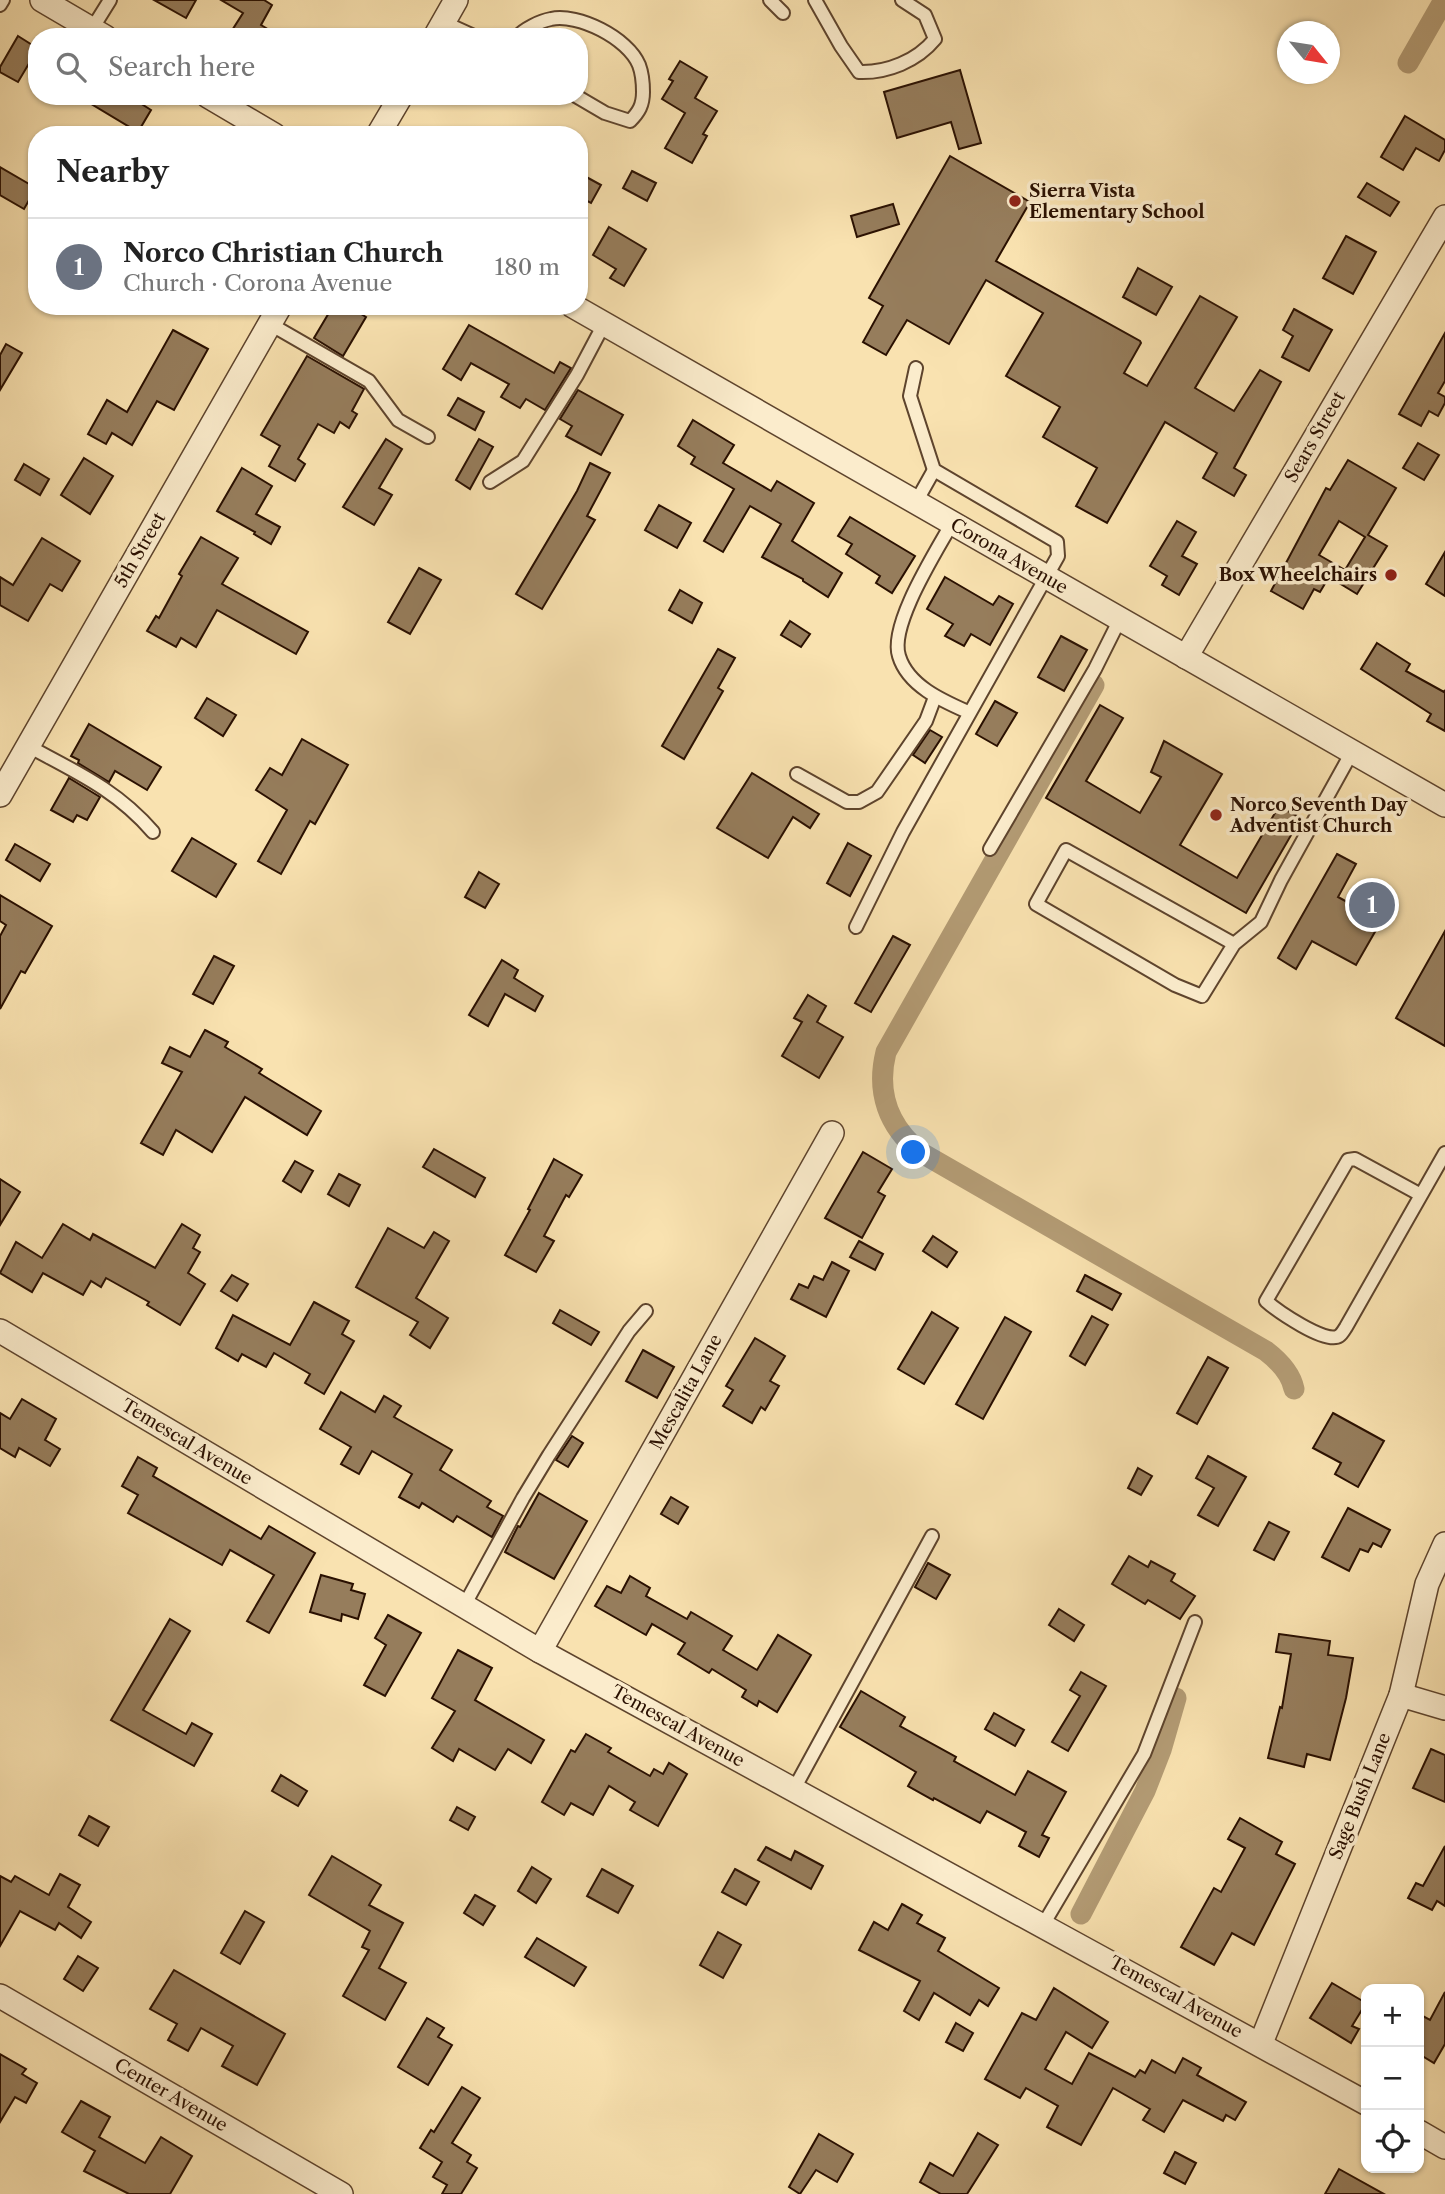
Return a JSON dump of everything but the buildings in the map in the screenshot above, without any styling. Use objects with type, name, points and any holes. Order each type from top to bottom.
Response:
[{"type":"street","points":[[42,0],[90,28]]},
{"type":"street","points":[[440,28],[456,0]]},
{"type":"street","points":[[223,105],[259,126]]},
{"type":"street","points":[[384,126],[396,105]]},
{"type":"street","name":"Sears Street","points":[[1186,657],[1445,217]]},
{"type":"street","name":"5th Street","points":[[0,795],[275,315]]},
{"type":"street","name":"Corona Avenue","points":[[588,315],[1445,805]]},
{"type":"street","name":"Mescalita Lane","points":[[540,1651],[832,1133]]},
{"type":"street","name":"Temescal Avenue","points":[[0,1331],[540,1651],[1261,2043],[1361,2100]]},
{"type":"street","name":"Sage Bush Lane","points":[[1261,2043],[1401,1695],[1427,1584],[1445,1544]]},
{"type":"street","points":[[1401,1695],[1445,1708]]},
{"type":"street","name":"Center Avenue","points":[[0,1996],[341,2194]]},
{"type":"street","points":[[1424,2135],[1445,2147]]},
{"type":"lane","points":[[0,5],[3,0]]},
{"type":"lane","points":[[101,28],[110,0]]},
{"type":"lane","points":[[770,0],[783,13]]},
{"type":"lane","points":[[815,0],[859,72],[880,73],[925,52],[935,39],[925,15],[902,0]]},
{"type":"lane","points":[[529,28],[551,18],[576,20],[597,27],[628,48],[639,65],[643,86],[643,102],[637,114],[630,121],[605,113],[588,103]]},
{"type":"lane","points":[[275,315],[369,381],[398,420],[428,437]]},
{"type":"lane","points":[[490,482],[523,461],[577,375],[604,324]]},
{"type":"lane","points":[[856,927],[903,831],[1058,556],[1057,542],[934,470],[911,396],[916,368]]},
{"type":"lane","points":[[916,502],[934,470]]},
{"type":"lane","points":[[952,523],[900,623],[898,655],[912,678],[935,697],[968,712]]},
{"type":"lane","points":[[990,849],[1095,669],[1119,619]]},
{"type":"lane","points":[[797,774],[847,802],[859,802],[877,792],[926,721],[935,697]]},
{"type":"lane","points":[[28,746],[110,791],[153,832]]},
{"type":"lane","points":[[1234,944],[1066,850],[1036,904],[1175,985],[1202,996],[1234,944],[1261,922],[1281,880],[1352,752]]},
{"type":"lane","points":[[1421,1195],[1355,1159],[1348,1160],[1266,1301],[1273,1308],[1318,1334],[1330,1338],[1339,1336],[1421,1195],[1445,1153]]},
{"type":"lane","points":[[464,1606],[549,1455],[616,1350],[646,1311]]},
{"type":"lane","points":[[794,1789],[932,1536]]},
{"type":"lane","points":[[1043,1925],[1144,1755],[1195,1622]]},
{"type":"waterway","points":[[1408,63],[1444,0]]},
{"type":"waterway","points":[[1094,685],[886,1052],[883,1081],[887,1107],[900,1131],[920,1152],[1266,1351],[1284,1368],[1294,1389]]},
{"type":"waterway","points":[[1081,1914],[1145,1791],[1161,1750],[1176,1698]]},
{"type":"place","name":"Sierra Vista Elementary School","points":[[1015,201]]},
{"type":"place","name":"Box Wheelchairs","points":[[1391,575]]},
{"type":"place","name":"Norco Seventh Day Adventist Church","points":[[1216,815]]},
{"type":"place","name":"Norco Christian Church","points":[[1372,905]]}]
